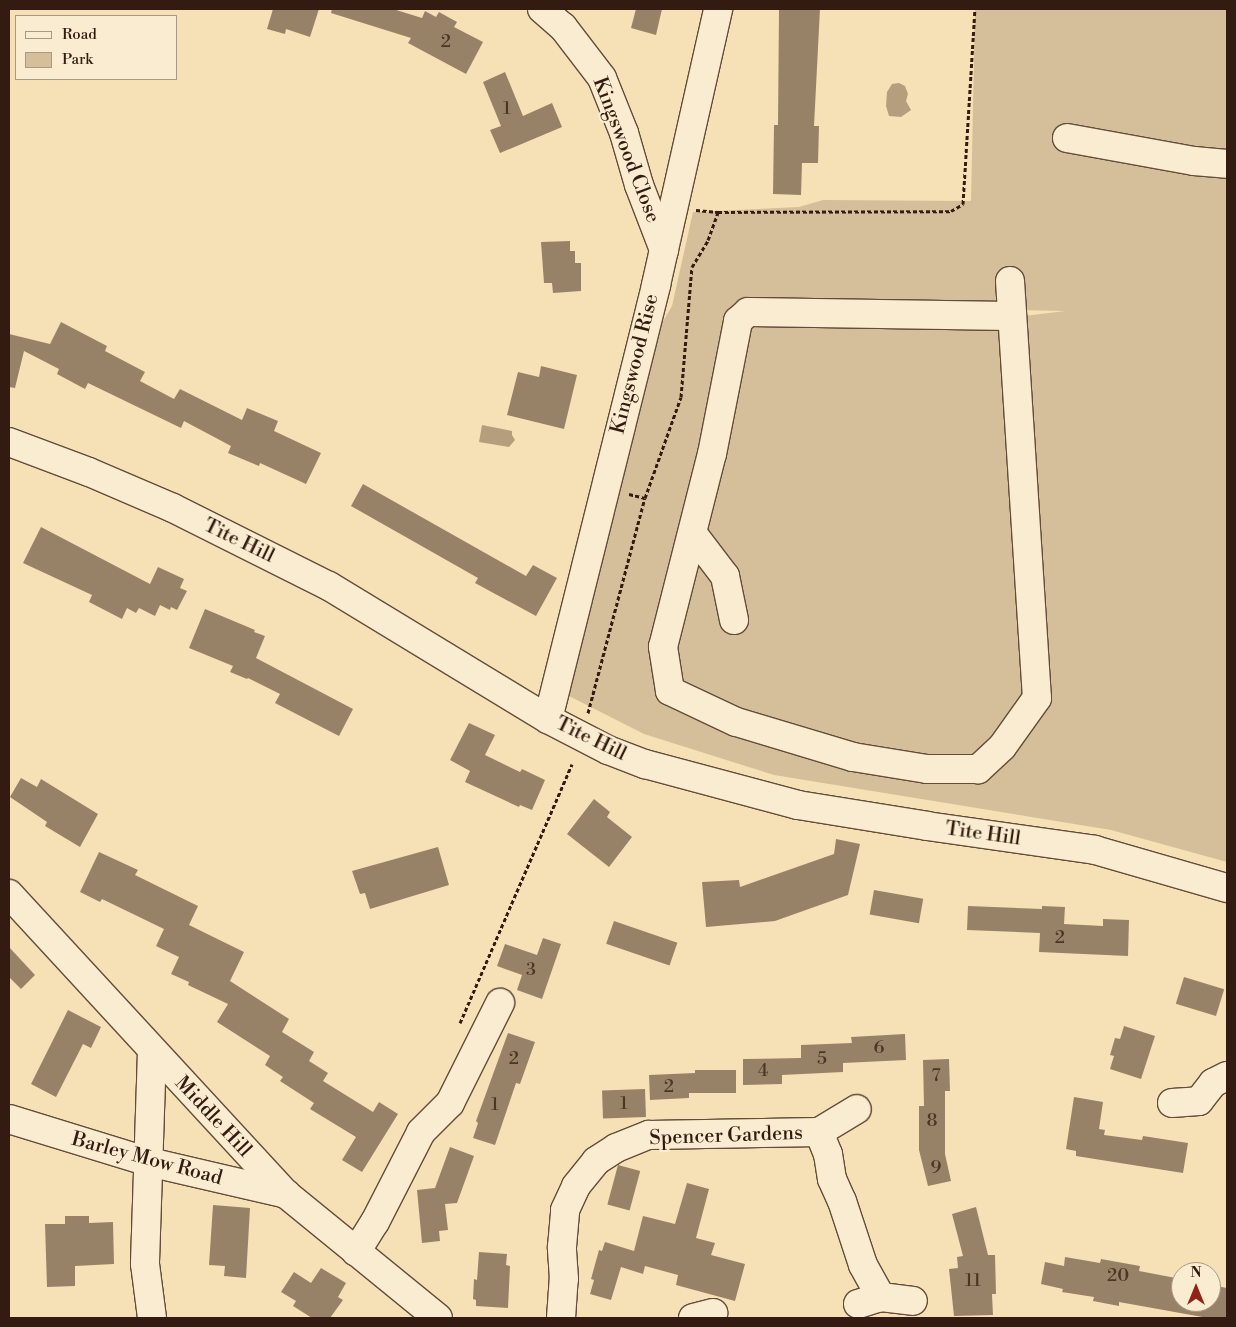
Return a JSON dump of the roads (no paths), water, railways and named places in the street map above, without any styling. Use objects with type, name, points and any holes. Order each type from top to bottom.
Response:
[{"type":"street","name":"Kingswood Close","points":[[542,9],[562,27],[602,78],[624,133],[639,185],[664,250]]},
{"type":"street","name":"Kingswood Rise","points":[[548,719],[664,250],[718,9]]},
{"type":"street","points":[[1067,138],[1194,161],[1227,164]]},
{"type":"street","points":[[1010,281],[1037,698],[1002,747],[978,769],[927,769],[853,757],[736,722],[670,691],[663,646],[694,534],[738,321],[748,312],[1012,316]]},
{"type":"street","name":"Tite Hill","points":[[9,442],[90,472],[173,508],[329,586],[548,719],[608,750],[645,764],[798,805],[1095,850],[1227,888]]},
{"type":"street","points":[[694,534],[726,576],[734,620]]},
{"type":"street","name":"Middle Hill","points":[[9,894],[286,1194],[438,1318]]},
{"type":"street","points":[[356,1252],[375,1222],[421,1132],[450,1103],[500,1003]]},
{"type":"street","points":[[152,1050],[145,1264],[152,1318]]},
{"type":"street","points":[[1172,1103],[1199,1100],[1214,1083],[1227,1076]]},
{"type":"street","name":"Spencer Gardens","points":[[561,1318],[564,1279],[562,1247],[565,1210],[576,1186],[596,1161],[616,1148],[649,1135],[819,1132],[857,1110]]},
{"type":"street","name":"Barley Mow Road","points":[[9,1119],[149,1162],[286,1194]]},
{"type":"street","name":"Spencer Gardens","points":[[819,1132],[828,1154],[832,1179],[842,1201],[863,1265],[869,1301],[913,1301]]}]
